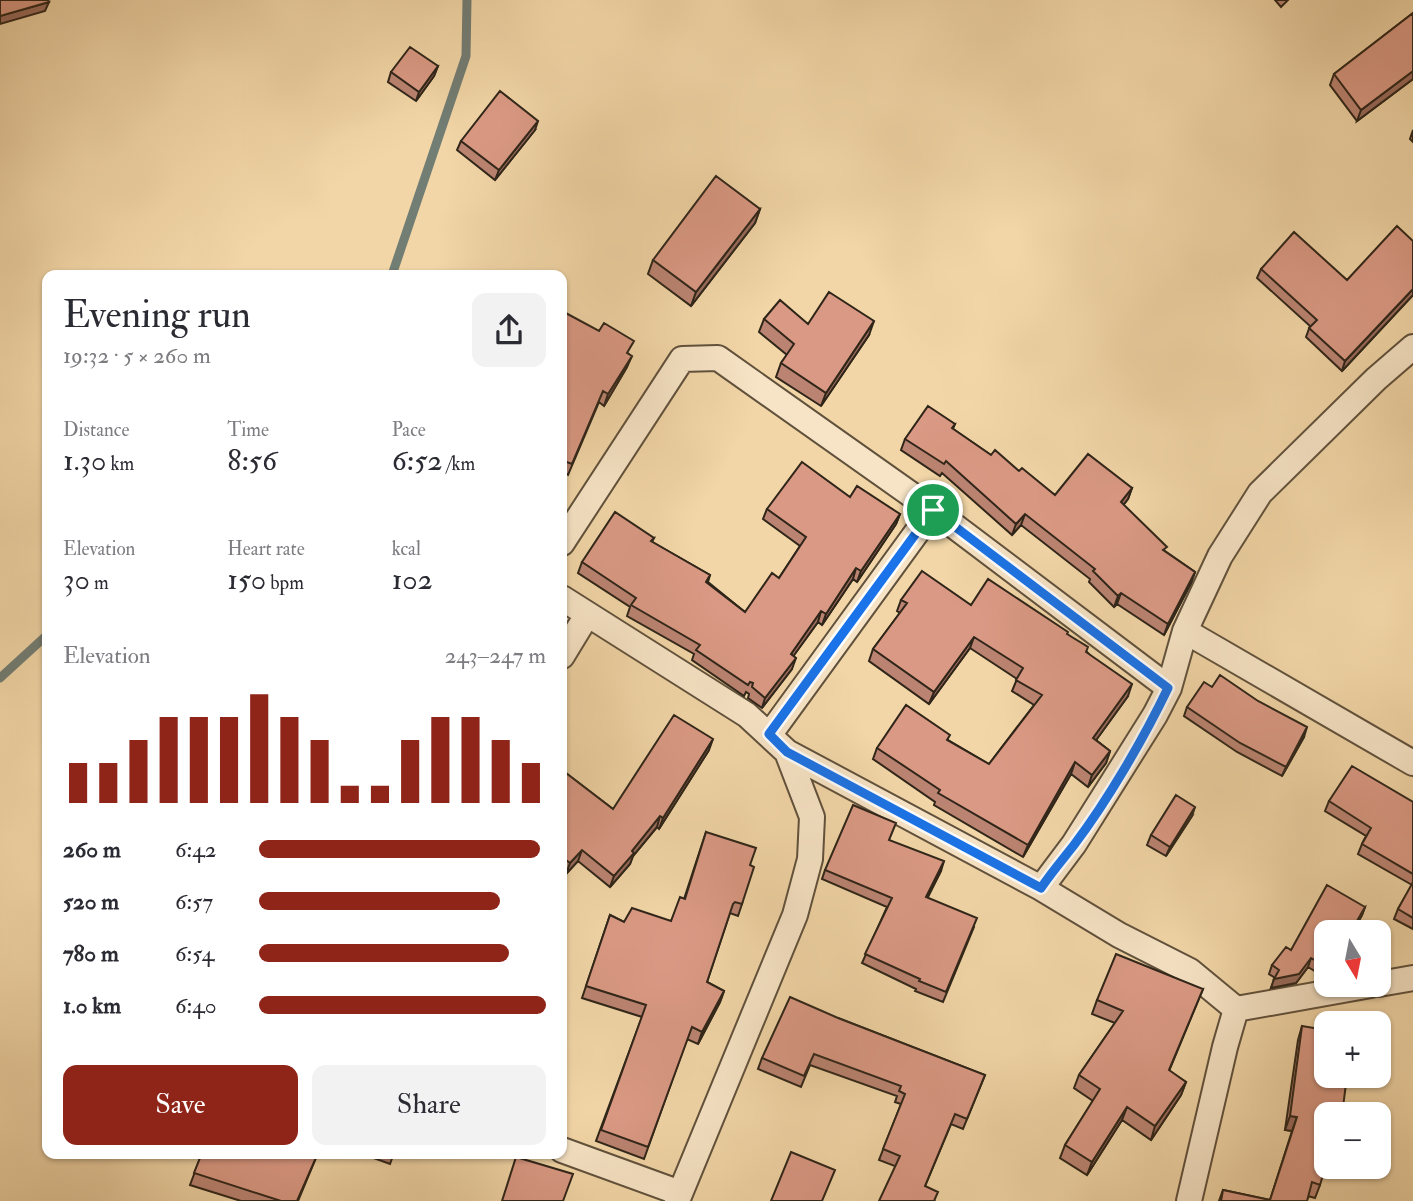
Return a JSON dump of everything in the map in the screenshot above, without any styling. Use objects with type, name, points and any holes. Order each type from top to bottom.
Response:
[{"type":"street","points":[[1041,888],[1106,796],[1155,715],[1168,688],[1185,631],[1220,556],[1260,493],[1376,379],[1413,347]]},
{"type":"street","points":[[567,535],[682,359],[718,358],[933,510],[1168,688]]},
{"type":"street","points":[[769,734],[933,510]]},
{"type":"street","points":[[567,601],[747,715],[787,752],[1041,888],[1119,935],[1190,971],[1236,1009],[1314,995]]},
{"type":"street","points":[[567,648],[587,615]]},
{"type":"street","points":[[1185,631],[1413,764]]},
{"type":"street","points":[[567,1152],[678,1197],[795,915],[810,859],[812,817],[787,752]]},
{"type":"street","points":[[1391,982],[1413,978]]},
{"type":"street","points":[[1189,1201],[1236,1009]]},
{"type":"building","points":[[0,0],[48,0],[49,2],[0,16]]},
{"type":"building","points":[[1413,13],[1413,71],[1361,110],[1334,74]]},
{"type":"building","points":[[410,47],[438,66],[419,92],[391,72]]},
{"type":"building","points":[[500,91],[538,121],[499,170],[461,141]]},
{"type":"building","points":[[716,176],[760,209],[696,292],[653,260]]},
{"type":"building","points":[[1397,226],[1413,241],[1413,289],[1345,361],[1309,328],[1317,320],[1261,269],[1294,232],[1347,280]]},
{"type":"building","points":[[829,292],[874,321],[826,393],[781,363],[794,344],[764,319],[780,300],[808,324]]},
{"type":"building","points":[[567,314],[599,331],[604,323],[634,341],[627,353],[632,356],[608,394],[603,391],[572,464],[567,462]]},
{"type":"building","points":[[928,406],[955,424],[952,428],[991,455],[995,450],[1019,471],[1022,468],[1055,495],[1088,454],[1132,488],[1121,502],[1167,547],[1163,550],[1195,572],[1168,624],[1121,593],[1118,596],[1093,571],[1095,569],[1025,514],[1016,524],[946,461],[944,464],[905,439]]},
{"type":"building","points":[[802,462],[850,497],[857,486],[900,514],[861,571],[856,568],[826,614],[821,611],[791,654],[796,658],[765,698],[752,687],[753,683],[748,685],[696,650],[700,645],[631,605],[636,598],[582,562],[615,512],[654,538],[651,541],[710,575],[706,582],[745,612],[772,573],[779,578],[806,537],[767,509]]},
{"type":"building","points":[[922,571],[971,605],[988,579],[1068,632],[1067,634],[1088,647],[1086,652],[1132,684],[1093,738],[1110,751],[1092,775],[1075,762],[1028,845],[938,793],[940,790],[877,748],[906,705],[950,735],[947,740],[989,764],[1042,695],[1016,680],[1023,668],[974,637],[934,692],[873,649],[907,603],[901,600]]},
{"type":"building","points":[[1220,675],[1258,701],[1307,727],[1286,767],[1240,743],[1187,707],[1204,682],[1212,687]]},
{"type":"building","points":[[674,715],[713,739],[663,818],[660,816],[614,876],[582,850],[570,863],[567,861],[567,774],[613,809]]},
{"type":"building","points":[[1352,766],[1413,802],[1413,874],[1362,844],[1371,828],[1329,801]]},
{"type":"building","points":[[1176,795],[1195,807],[1170,847],[1151,835]]},
{"type":"building","points":[[853,805],[896,823],[889,840],[944,861],[926,897],[977,918],[946,992],[865,954],[892,898],[825,870]]},
{"type":"building","points":[[706,832],[756,848],[750,865],[754,867],[742,904],[733,904],[707,982],[724,991],[702,1032],[692,1027],[648,1147],[601,1130],[646,1005],[586,986],[610,915],[624,922],[632,908],[671,921],[680,897],[685,899]]},
{"type":"building","points":[[1413,882],[1413,918],[1398,909]]},
{"type":"building","points":[[1327,885],[1365,907],[1358,920],[1314,920],[1314,960],[1311,958],[1299,974],[1274,979],[1279,970],[1272,965],[1286,947],[1291,950]]},
{"type":"building","points":[[1116,954],[1203,989],[1169,1070],[1186,1082],[1155,1126],[1127,1107],[1092,1162],[1065,1145],[1100,1089],[1079,1075],[1123,1011],[1097,1000]]},
{"type":"building","points":[[790,997],[985,1075],[967,1119],[955,1114],[925,1186],[938,1192],[934,1201],[879,1201],[900,1156],[883,1149],[905,1094],[899,1091],[901,1086],[814,1054],[804,1076],[762,1058]]},
{"type":"building","points":[[1302,1026],[1314,1028],[1314,1088],[1345,1088],[1344,1102],[1314,1102],[1314,1179],[1322,1179],[1320,1185],[1312,1182],[1307,1201],[1221,1201],[1223,1190],[1270,1200],[1297,1117],[1290,1116]]},
{"type":"building","points":[[791,1152],[835,1170],[822,1201],[771,1201]]},
{"type":"building","points":[[200,1159],[315,1159],[297,1201],[281,1201],[194,1173]]},
{"type":"building","points":[[515,1159],[573,1174],[563,1201],[502,1201]]},
{"type":"waterway","points":[[394,270],[466,56],[467,0]]},
{"type":"waterway","points":[[0,678],[42,640]]},
{"type":"route","points":[[933,510],[1168,688],[1155,715],[1106,796],[1041,888],[787,752],[769,734],[933,510]]}]
